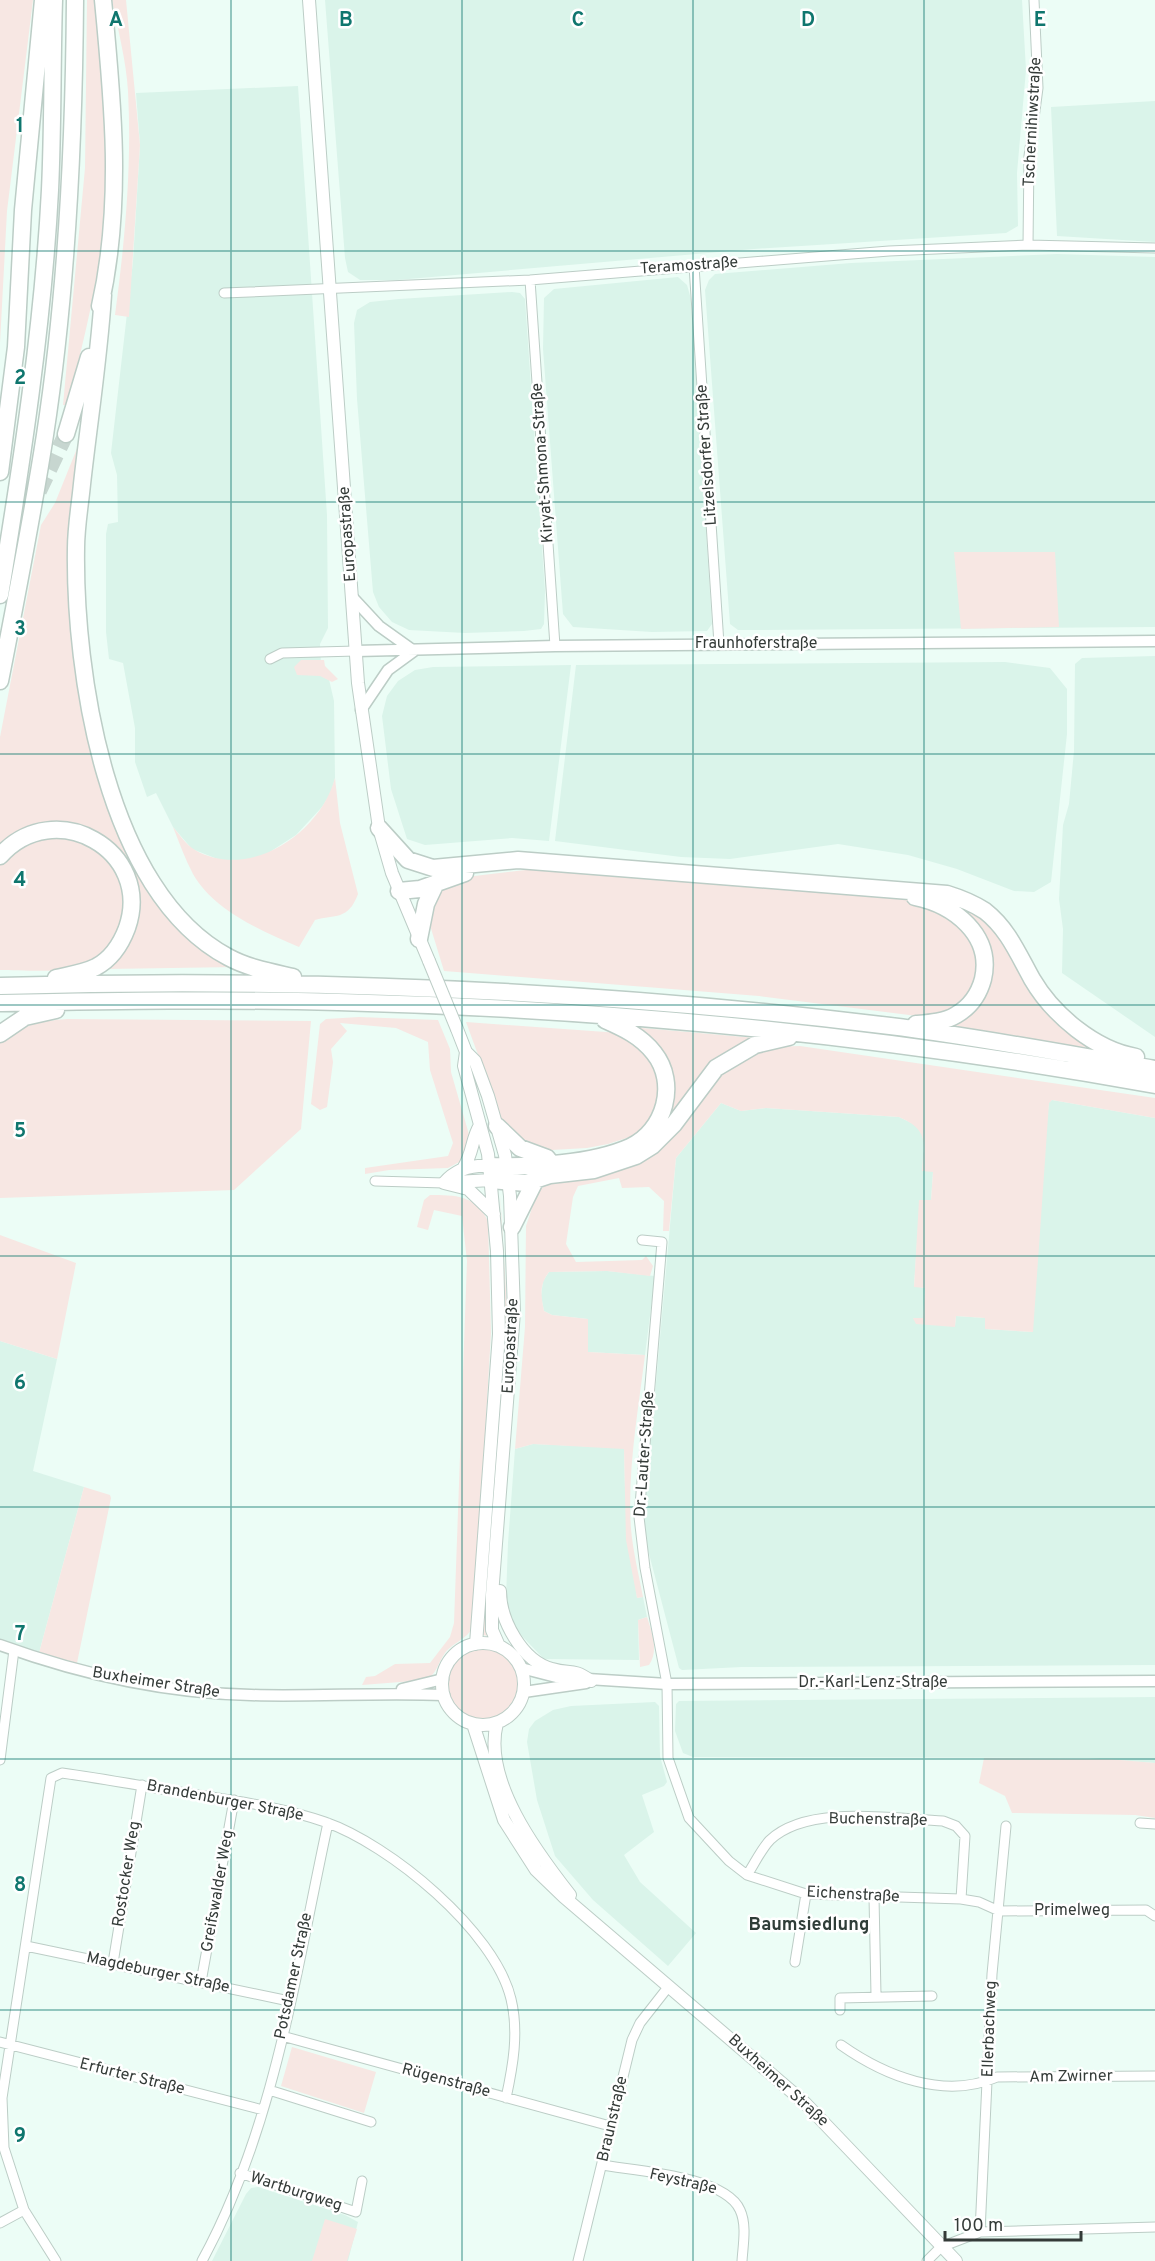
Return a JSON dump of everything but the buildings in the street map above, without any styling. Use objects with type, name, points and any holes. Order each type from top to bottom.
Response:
[{"type":"highway","points":[[0,472],[12,378],[23,210],[43,0]]},
{"type":"highway","points":[[0,595],[26,440],[50,191],[54,0]]},
{"type":"highway","points":[[0,681],[24,560],[48,411],[68,204],[75,0]]},
{"type":"highway","points":[[103,0],[115,200],[76,545],[77,625],[86,698],[99,755],[132,841],[147,873],[166,904],[194,932],[228,957],[292,981],[339,994],[808,1034],[988,1058],[1155,1085]]},
{"type":"highway","points":[[66,434],[83,383],[103,295]]},
{"type":"highway","points":[[0,416],[12,378]]},
{"type":"highway","points":[[379,828],[408,860],[440,876],[491,867],[539,866],[920,898],[951,910],[965,921],[979,941],[986,967],[980,990],[970,1004],[957,1015],[930,1023],[894,1026]]},
{"type":"highway","points":[[0,856],[18,841],[39,832],[70,830],[89,837],[112,854],[124,873],[132,897],[129,921],[124,936],[110,956],[82,972],[23,985]]},
{"type":"highway","points":[[399,891],[420,889],[440,876],[518,860],[947,894],[969,902],[996,922],[1011,939],[1033,981],[1048,1000],[1085,1034],[1112,1049],[1155,1061]]},
{"type":"highway","points":[[419,939],[426,904],[440,876]]},
{"type":"highway","points":[[0,986],[292,981]]},
{"type":"highway","points":[[0,1003],[290,1001],[339,994],[590,998],[894,1026],[1155,1069]]},
{"type":"highway","points":[[0,1034],[25,1017],[41,1011],[115,1001]]},
{"type":"highway","points":[[507,1174],[551,1163],[600,1156],[630,1147],[651,1132],[665,1104],[666,1080],[654,1052],[629,1031],[590,1014]]},
{"type":"highway","points":[[490,1173],[535,1180],[550,1175],[594,1170],[636,1156],[652,1146],[667,1131],[709,1076],[727,1060],[755,1045],[808,1034]]},
{"type":"highway","points":[[489,1125],[520,1148],[547,1158],[551,1163]]},
{"type":"highway","points":[[512,1227],[535,1180]]},
{"type":"main road","name":"Europastraße","points":[[309,0],[356,651],[361,710],[379,828],[399,891],[466,1052],[475,1061],[489,1125],[507,1174],[512,1227],[514,1312],[495,1560],[492,1630],[499,1646]]},
{"type":"main road","name":"Europastraße","points":[[476,1644],[499,1334],[489,1125]]},
{"type":"main road","points":[[463,1169],[473,1152],[475,1132],[489,1125]]},
{"type":"main road","points":[[444,1182],[452,1173],[463,1169],[490,1173]]},
{"type":"main road","points":[[444,1182],[490,1173]]},
{"type":"main road","points":[[444,1182],[468,1189],[495,1215]]},
{"type":"main road","points":[[495,1560],[500,1579],[503,1619],[515,1639],[544,1666],[553,1670],[576,1671],[591,1681]]},
{"type":"main road","points":[[476,1644],[499,1646],[512,1655],[521,1668],[524,1692],[512,1714],[497,1723],[473,1724],[458,1716],[444,1695],[443,1679],[454,1656],[476,1644]]},
{"type":"main road","name":"Buxheimer Straße","points":[[497,1723],[494,1746],[500,1773],[526,1836],[586,1915]]},
{"type":"main road","name":"Buxheimer Straße","points":[[473,1724],[496,1800],[516,1839],[536,1870],[805,2103],[956,2261]]},
{"type":"street","name":"Tschernihiwstraße","points":[[1028,245],[1029,156],[1038,88],[1034,0]]},
{"type":"street","name":"Teramostraße","points":[[224,293],[531,280],[889,251],[1028,245],[1155,248]]},
{"type":"street","name":"Litzelsdorfer Straße","points":[[694,266],[718,645]]},
{"type":"street","name":"Kiryat-Shmona-Straße","points":[[531,280],[555,646]]},
{"type":"street","points":[[352,598],[379,626],[414,651],[388,670],[361,710]]},
{"type":"street","name":"Fraunhoferstraße","points":[[356,651],[555,646],[1155,641]]},
{"type":"street","points":[[270,659],[282,653],[356,651]]},
{"type":"street","points":[[375,1181],[444,1182]]},
{"type":"street","name":"Dr.-Lauter-Straße","points":[[642,1240],[662,1242],[639,1517],[645,1568],[667,1684]]},
{"type":"street","name":"Buxheimer Straße","points":[[0,1645],[84,1671],[189,1691],[285,1696],[387,1692],[444,1695]]},
{"type":"street","points":[[0,1760],[14,1650]]},
{"type":"street","name":"Dr.-Karl-Lenz-Straße","points":[[521,1668],[550,1676],[591,1681],[667,1684],[1155,1681]]},
{"type":"street","name":"Buxheimer Straße","points":[[387,1692],[443,1679]]},
{"type":"street","name":"Dr.-Karl-Lenz-Straße","points":[[524,1692],[579,1686],[591,1681]]},
{"type":"street","name":"Eichenstraße","points":[[667,1684],[668,1758],[689,1818],[729,1861],[747,1875],[806,1894],[874,1898],[961,1899],[979,1902],[999,1911]]},
{"type":"street","name":"Brandenburger Straße","points":[[26,1946],[51,1778],[62,1773],[234,1800],[328,1823],[378,1848],[418,1878],[468,1927],[495,1965],[511,1997],[514,2013],[514,2048],[506,2098]]},
{"type":"street","name":"Rostocker Weg","points":[[113,1963],[142,1785]]},
{"type":"street","name":"Greifswalder Weg","points":[[201,1982],[234,1800]]},
{"type":"street","name":"Buchenstraße","points":[[747,1875],[770,1840],[796,1823],[831,1817],[942,1821],[956,1826],[965,1836],[961,1899]]},
{"type":"street","name":"Potsdamer Straße","points":[[202,2261],[240,2174],[269,2090],[328,1823]]},
{"type":"street","points":[[1140,1823],[1155,1824]]},
{"type":"street","name":"Ellerbachweg","points":[[980,2232],[992,1974],[1006,1826]]},
{"type":"street","points":[[795,1962],[806,1894]]},
{"type":"street","points":[[874,1898],[876,1995]]},
{"type":"street","name":"Primelweg","points":[[999,1911],[1146,1910],[1155,1916]]},
{"type":"street","points":[[26,1946],[2,2097],[4,2148],[24,2210],[56,2261]]},
{"type":"street","name":"Magdeburger Straße","points":[[26,1946],[289,2001]]},
{"type":"street","name":"Braunstraße","points":[[578,2261],[635,2032],[669,1986]]},
{"type":"street","points":[[840,2010],[840,1998],[876,1995],[932,1996]]},
{"type":"street","name":"Rügenstraße","points":[[282,2036],[610,2126]]},
{"type":"street","name":"Erfurter Straße","points":[[0,2043],[263,2110]]},
{"type":"street","name":"Am Zwirner","points":[[841,2045],[877,2069],[915,2082],[962,2085],[988,2081],[997,2077],[1155,2076]]},
{"type":"street","points":[[269,2090],[371,2122]]},
{"type":"street","name":"Feystraße","points":[[602,2165],[695,2182],[723,2191],[733,2198],[743,2216],[742,2261]]},
{"type":"street","name":"Wartburgweg","points":[[240,2174],[356,2212],[362,2181]]},
{"type":"street","points":[[0,2223],[24,2210]]},
{"type":"street","points":[[927,2261],[942,2247],[980,2232],[1155,2227]]},
{"type":"shaded area","points":[[0,0],[33,0],[7,211],[0,343]]},
{"type":"shaded area","points":[[87,0],[94,0],[103,84],[107,147],[106,199],[89,317],[67,405],[63,405],[85,168]]},
{"type":"shaded area","points":[[112,0],[126,0],[140,145],[129,317],[115,315],[127,203],[129,119],[126,68]]},
{"type":"shaded area","points":[[325,0],[1022,0],[1026,70],[1017,173],[1018,226],[1006,233],[754,249],[397,280],[360,280],[348,272],[345,258]]},
{"type":"shaded area","points":[[298,86],[327,515],[328,628],[320,644],[321,663],[328,675],[334,701],[335,778],[331,793],[322,807],[296,835],[262,857],[240,861],[220,860],[192,849],[173,827],[156,793],[147,797],[135,762],[135,728],[123,663],[109,659],[106,632],[106,534],[108,524],[118,522],[117,475],[111,453],[133,261],[140,145],[136,93]]},
{"type":"shaded area","points":[[1155,101],[1155,242],[1057,236],[1051,107]]},
{"type":"shaded area","points":[[1057,254],[1155,257],[1155,627],[738,630],[730,624],[705,290],[709,280],[715,274],[851,263]]},
{"type":"shaded area","points":[[678,277],[687,285],[691,299],[712,624],[707,631],[652,632],[573,627],[563,614],[543,349],[544,298],[554,289]]},
{"type":"shaded area","points":[[520,293],[525,299],[545,591],[544,624],[541,629],[524,631],[465,633],[409,630],[392,622],[379,607],[373,592],[357,399],[354,323],[357,310],[370,302]]},
{"type":"shaded area","points":[[80,441],[73,639],[142,878],[161,907],[193,941],[237,967],[106,969],[133,931],[138,915],[138,894],[130,870],[66,824],[28,828],[0,847],[0,737],[41,525],[55,503]]},
{"type":"shaded area","points":[[954,552],[1055,552],[1059,627],[961,629]]},
{"type":"shaded area","points":[[1155,656],[1155,1037],[1062,973],[1063,929],[1059,899],[1063,825],[1069,804],[1074,751],[1075,664],[1082,658]]},
{"type":"shaded area","points":[[301,660],[324,660],[325,666],[338,679],[332,682],[320,676],[297,675],[294,667]]},
{"type":"shaded area","points":[[1005,662],[1050,668],[1067,689],[1067,734],[1051,882],[1034,892],[1014,891],[957,869],[908,855],[838,844],[730,859],[681,857],[555,841],[576,665]]},
{"type":"shaded area","points":[[571,665],[549,841],[512,838],[425,845],[407,839],[391,789],[382,716],[387,696],[398,681],[415,670],[433,667]]},
{"type":"shaded area","points":[[335,778],[340,823],[358,894],[350,909],[345,913],[315,920],[299,947],[240,918],[214,899],[193,874],[173,827],[192,848],[216,858],[238,860],[259,856],[280,847],[298,834],[327,798]]},
{"type":"shaded area","points":[[69,837],[102,854],[117,871],[125,899],[124,913],[114,940],[95,960],[75,969],[0,970],[0,865],[24,846],[40,840]]},
{"type":"shaded area","points":[[534,869],[902,898],[944,913],[970,935],[980,970],[967,1000],[933,1018],[759,996],[444,971],[429,922],[437,892],[466,877]]},
{"type":"shaded area","points":[[952,901],[979,913],[1089,1042],[1087,1048],[952,1026],[988,980]]},
{"type":"shaded area","points":[[359,1017],[438,1020],[450,1049],[451,1072],[470,1138],[461,1161],[448,1168],[389,1170],[365,1174],[365,1168],[448,1156],[453,1143],[430,1070],[428,1042],[396,1028],[340,1023],[347,1031],[331,1049],[333,1062],[327,1107],[320,1110],[311,1104],[320,1024],[326,1019]]},
{"type":"shaded area","points":[[67,1019],[311,1021],[301,1129],[234,1190],[0,1198],[0,1043],[15,1032],[31,1025]]},
{"type":"shaded area","points":[[466,1022],[620,1033],[647,1050],[661,1083],[654,1119],[636,1135],[608,1144],[587,1148],[534,1151],[503,1123]]},
{"type":"shaded area","points":[[631,1027],[756,1038],[724,1055],[703,1073],[665,1125],[670,1088]]},
{"type":"shaded area","points":[[800,1046],[1155,1098],[1155,1118],[1052,1100],[1049,1103],[1033,1332],[985,1329],[985,1318],[956,1316],[955,1327],[916,1324],[913,1318],[923,1318],[925,1288],[914,1287],[919,1200],[931,1200],[933,1172],[922,1171],[924,1145],[920,1132],[899,1117],[766,1108],[741,1111],[721,1103],[676,1158],[669,1231],[663,1231],[664,1201],[649,1187],[622,1188],[619,1178],[578,1186],[573,1197],[566,1244],[576,1262],[642,1260],[646,1256],[653,1266],[650,1276],[607,1271],[549,1272],[542,1291],[544,1311],[552,1315],[588,1319],[588,1352],[645,1355],[634,1442],[630,1507],[632,1538],[643,1597],[637,1598],[626,1540],[624,1449],[533,1444],[515,1449],[525,1327],[526,1226],[534,1202],[531,1200],[546,1184],[628,1166],[724,1067],[771,1047]]},
{"type":"shaded area","points":[[1052,1100],[1155,1118],[1155,1665],[742,1667],[682,1670],[679,1668],[648,1550],[644,1518],[676,1158],[721,1103],[741,1111],[766,1108],[899,1117],[916,1125],[923,1136],[923,1152],[933,1172],[931,1201],[920,1200],[914,1286],[925,1288],[923,1318],[955,1326],[956,1316],[985,1318],[985,1329],[1032,1332],[1045,1138],[1049,1102]]},
{"type":"shaded area","points":[[500,1192],[508,1324],[501,1399],[505,1315]]},
{"type":"shaded area","points":[[430,1195],[456,1196],[471,1201],[483,1212],[488,1221],[491,1333],[474,1623],[469,1633],[445,1653],[435,1672],[426,1680],[362,1685],[366,1677],[375,1676],[395,1664],[430,1663],[450,1637],[454,1623],[467,1261],[462,1216],[434,1210],[428,1230],[417,1227],[424,1200]]},
{"type":"shaded area","points":[[0,1235],[76,1263],[57,1359],[0,1341]]},
{"type":"shaded area","points":[[607,1271],[655,1276],[645,1355],[587,1352],[588,1319],[552,1315],[544,1311],[541,1296],[543,1281],[549,1272]]},
{"type":"shaded area","points":[[0,1341],[57,1359],[33,1471],[84,1487],[39,1653],[0,1639]]},
{"type":"shaded area","points":[[496,1441],[498,1442],[488,1636],[483,1635]]},
{"type":"shaded area","points":[[533,1444],[624,1448],[625,1488],[637,1598],[643,1597],[647,1617],[638,1620],[639,1660],[544,1659],[520,1634],[509,1616],[506,1598],[515,1449]]},
{"type":"shaded area","points":[[84,1487],[110,1495],[111,1498],[77,1663],[39,1653]]},
{"type":"shaded area","points":[[647,1617],[654,1641],[654,1653],[649,1665],[640,1667],[638,1620]]},
{"type":"shaded area","points":[[483,1649],[503,1655],[513,1665],[519,1685],[513,1705],[503,1715],[483,1721],[463,1715],[453,1705],[447,1685],[453,1665],[463,1655]]},
{"type":"shaded area","points":[[1155,1697],[1155,1763],[1087,1758],[693,1757],[683,1753],[675,1731],[676,1704],[679,1701]]},
{"type":"shaded area","points":[[655,1702],[659,1706],[660,1756],[667,1782],[664,1786],[642,1795],[654,1832],[624,1855],[640,1882],[696,1933],[668,1966],[593,1900],[555,1856],[537,1800],[527,1742],[529,1729],[535,1721],[553,1710],[571,1706]]},
{"type":"shaded area","points":[[984,1758],[1109,1759],[1155,1763],[1155,1818],[1135,1815],[1012,1813],[1005,1796],[979,1783]]},
{"type":"shaded area","points":[[292,2047],[376,2072],[364,2113],[281,2086]]},
{"type":"shaded area","points":[[258,2187],[345,2215],[358,2222],[348,2261],[212,2261],[246,2194],[251,2188]]},
{"type":"shaded area","points":[[325,2219],[357,2229],[347,2261],[312,2261]]},
{"type":"tunnel","points":[[8,556],[66,434]]},
{"type":"district","name":"Baumsiedlung","points":[[809,1925]]}]
